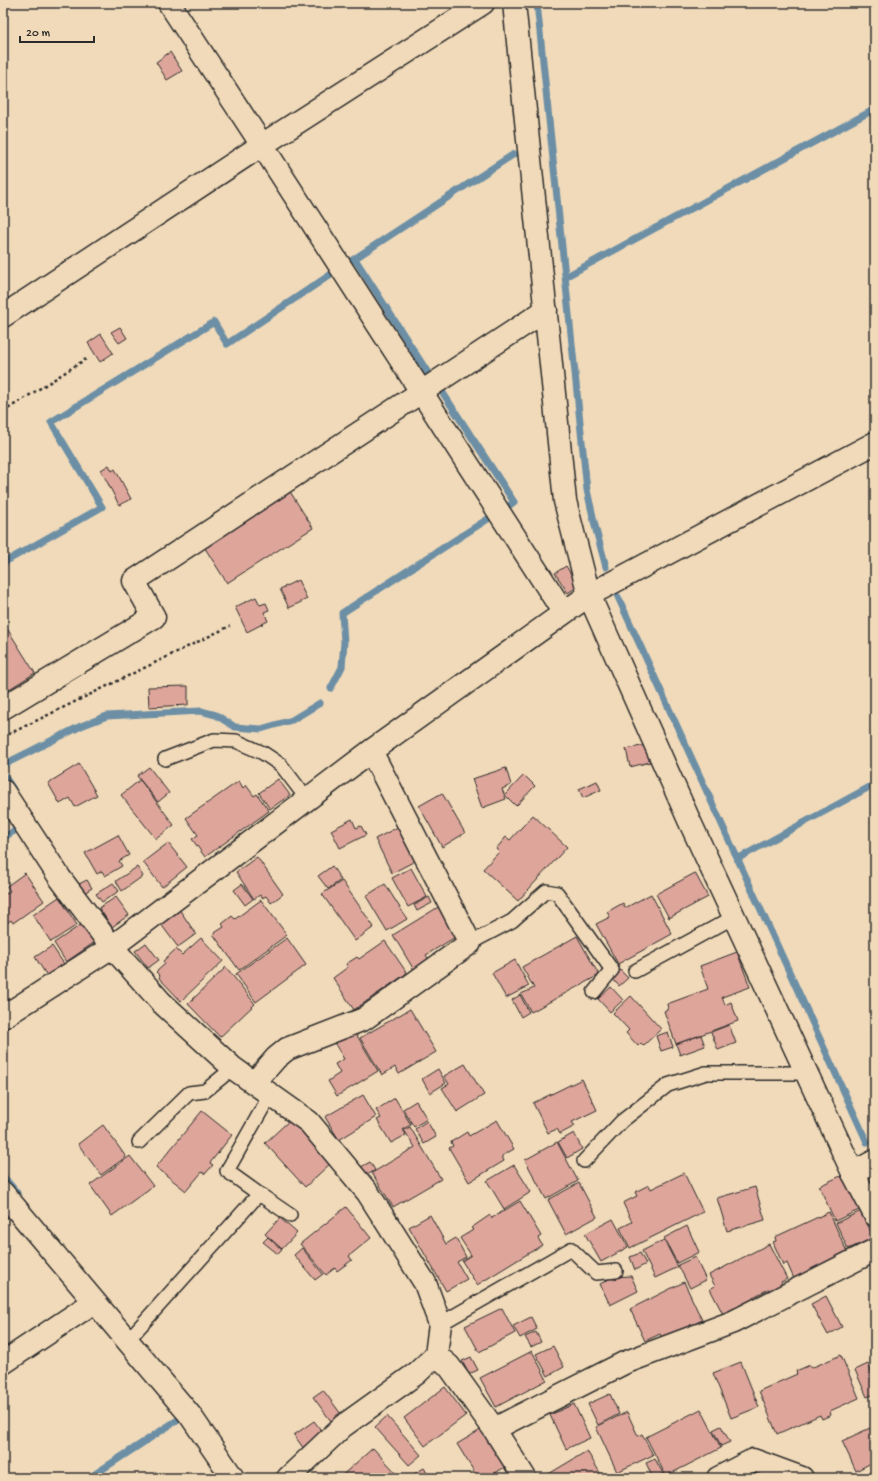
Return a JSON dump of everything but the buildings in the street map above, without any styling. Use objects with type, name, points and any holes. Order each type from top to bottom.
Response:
[{"type":"street","points":[[169,3],[564,613]]},
{"type":"street","points":[[3,316],[262,145],[483,3]]},
{"type":"street","points":[[514,3],[565,501],[589,595],[734,917],[853,1173],[875,1215]]},
{"type":"street","points":[[3,708],[154,617],[134,581],[546,310]]},
{"type":"street","points":[[3,1017],[112,948],[371,751],[589,595],[875,443]]},
{"type":"street","points":[[262,1089],[276,1058],[287,1049],[364,1019],[470,943],[371,751]]},
{"type":"street","points":[[3,792],[60,878],[112,948],[161,1002],[233,1068],[309,1122],[368,1192],[425,1283],[440,1324],[436,1355],[417,1373],[343,1426],[288,1478]]},
{"type":"street","points":[[853,1173],[875,1161]]},
{"type":"street","points":[[4,1195],[190,1416],[233,1478]]},
{"type":"street","points":[[494,1429],[624,1363],[732,1322],[875,1250]]},
{"type":"street","points":[[3,1363],[94,1302]]},
{"type":"street","points":[[436,1355],[449,1366],[494,1429],[525,1478]]},
{"type":"street","points":[[718,1478],[753,1460],[802,1478]]},
{"type":"lane","points":[[165,760],[214,740],[236,741],[263,753],[280,765],[307,799]]},
{"type":"lane","points":[[470,943],[512,921],[546,892],[557,893],[612,970],[594,992]]},
{"type":"lane","points":[[635,971],[734,917]]},
{"type":"lane","points":[[139,1142],[188,1094],[205,1091],[233,1068]]},
{"type":"lane","points":[[584,1162],[622,1121],[668,1086],[706,1073],[807,1073]]},
{"type":"lane","points":[[262,1089],[227,1171],[290,1215]]},
{"type":"lane","points":[[127,1341],[259,1194]]},
{"type":"lane","points":[[440,1324],[571,1249],[596,1273],[616,1271]]},
{"type":"path","points":[[3,412],[86,359]]},
{"type":"path","points":[[3,737],[230,626]]},
{"type":"waterway","points":[[537,3],[587,490],[606,567]]},
{"type":"waterway","points":[[565,277],[875,109]]},
{"type":"waterway","points":[[351,261],[514,154]]},
{"type":"waterway","points":[[355,259],[428,373]]},
{"type":"waterway","points":[[3,563],[102,507],[51,422],[214,322],[227,344],[333,273]]},
{"type":"waterway","points":[[443,393],[514,502],[510,505]]},
{"type":"waterway","points":[[331,688],[342,667],[344,642],[342,613],[494,515]]},
{"type":"waterway","points":[[618,597],[867,1142]]},
{"type":"waterway","points":[[3,765],[81,726],[107,716],[201,711],[216,715],[235,727],[261,729],[292,720],[320,703]]},
{"type":"waterway","points":[[3,774],[13,789]]},
{"type":"waterway","points":[[737,859],[875,784]]},
{"type":"waterway","points":[[3,838],[14,831]]},
{"type":"waterway","points":[[3,1176],[17,1193]]},
{"type":"waterway","points":[[89,1478],[176,1421]]}]
